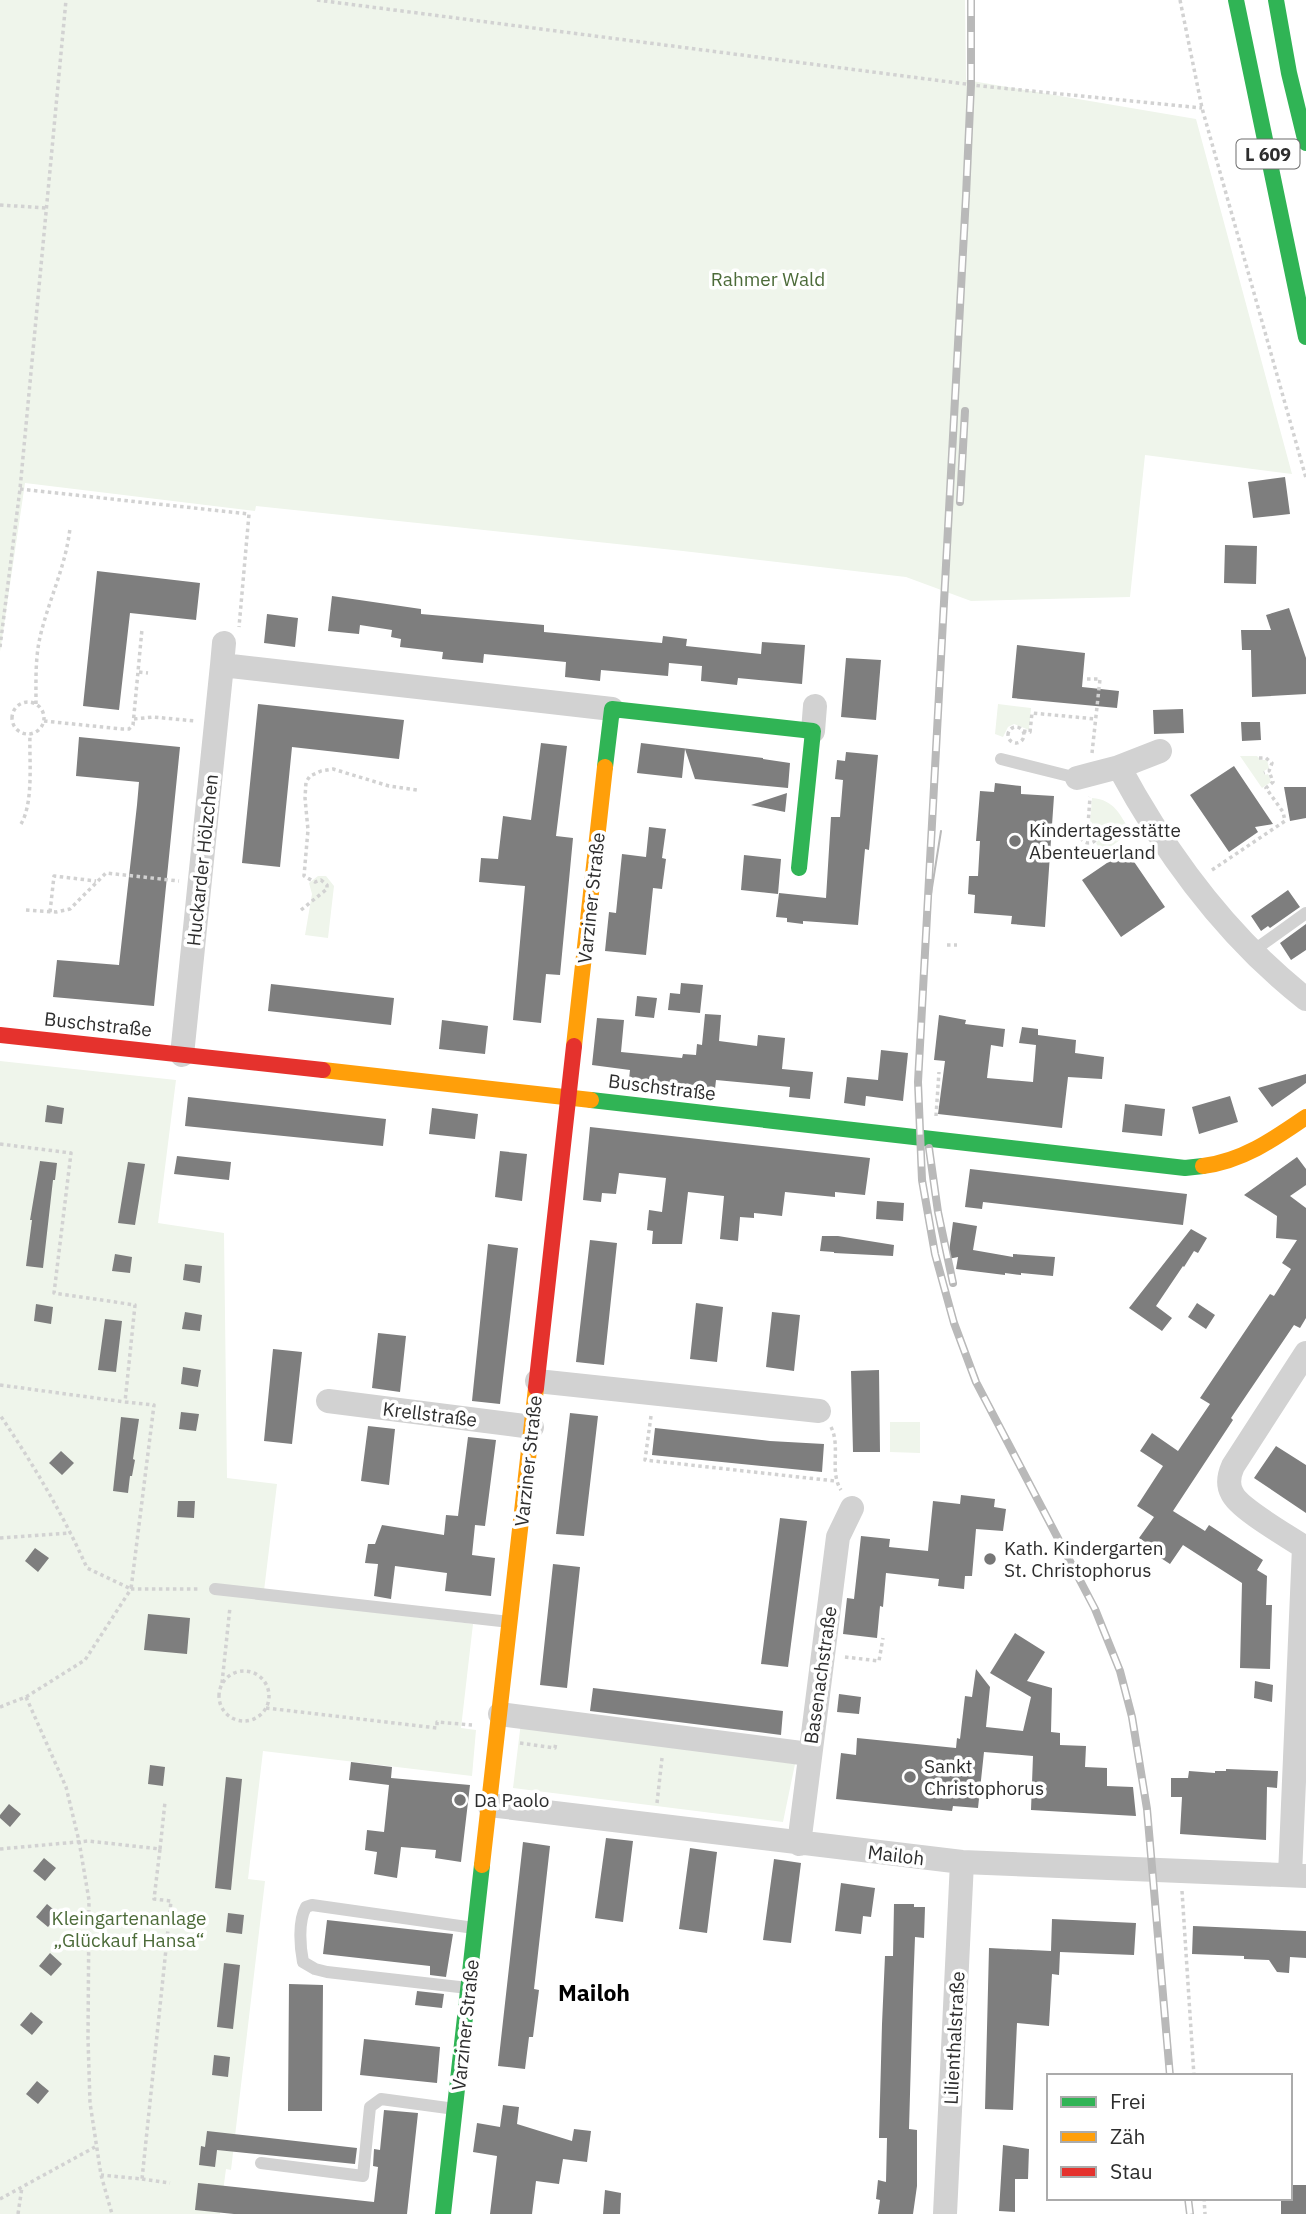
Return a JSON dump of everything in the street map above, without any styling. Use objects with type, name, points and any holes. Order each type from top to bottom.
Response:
[{"type":"street","name":"L 609","points":[[1236,0],[1306,337]]},
{"type":"street","name":"L 609","points":[[1276,0],[1289,73],[1306,144]]},
{"type":"street","points":[[223,654],[612,709],[813,731]]},
{"type":"street","name":"Huckarder Hölzchen","points":[[182,1055],[223,654]]},
{"type":"street","points":[[799,868],[816,706]]},
{"type":"street","name":"Varziner Straße","points":[[443,2214],[612,709]]},
{"type":"street","points":[[1084,770],[1119,767],[1160,751]]},
{"type":"street","points":[[1119,767],[1140,806],[1165,843],[1216,910],[1253,951],[1306,999]]},
{"type":"street","name":"Buschstraße","points":[[0,1035],[1185,1168],[1236,1159],[1306,1117]]},
{"type":"street","points":[[1298,1876],[1304,1547],[1237,1501],[1229,1484],[1229,1475],[1306,1353]]},
{"type":"street","points":[[537,1381],[819,1411]]},
{"type":"street","name":"Krellstraße","points":[[328,1401],[532,1427]]},
{"type":"street","name":"Basenachstraße","points":[[799,1844],[838,1537],[852,1508]]},
{"type":"street","points":[[499,1721],[809,1754]]},
{"type":"street","name":"Mailoh","points":[[489,1805],[962,1862],[1298,1876]]},
{"type":"street","name":"Lilienthalstraße","points":[[945,2214],[962,1862]]},
{"type":"lane","points":[[1001,759],[1084,770]]},
{"type":"lane","points":[[1253,951],[1306,914]]},
{"type":"lane","points":[[215,1589],[510,1622]]},
{"type":"lane","points":[[469,1988],[315,1969],[303,1962],[302,1913],[306,1907],[312,1905],[475,1928]]},
{"type":"lane","points":[[261,2163],[363,2176],[370,2107],[381,2099],[455,2109]]},
{"type":"path","points":[[0,646],[20,489],[66,0]]},
{"type":"path","points":[[317,0],[981,86],[1202,108]]},
{"type":"path","points":[[1180,0],[1202,108],[1306,478]]},
{"type":"path","points":[[0,205],[47,208]]},
{"type":"path","points":[[20,489],[249,514],[238,636],[223,654]]},
{"type":"path","points":[[36,704],[41,635],[68,550],[70,528]]},
{"type":"path","points":[[44,721],[129,729],[134,719],[142,629]]},
{"type":"path","points":[[139,672],[148,673]]},
{"type":"path","points":[[1084,770],[1096,719],[1100,679],[1087,679]]},
{"type":"path","points":[[25,702],[36,704],[42,711],[44,721],[38,730],[30,734],[24,733],[16,727],[12,718],[13,712],[25,702]]},
{"type":"path","points":[[1023,731],[1023,739],[1020,742],[1014,744],[1008,739],[1010,729],[1018,727],[1030,732],[1032,713],[1096,719]]},
{"type":"path","points":[[134,719],[153,716],[216,723]]},
{"type":"path","points":[[21,824],[26,815],[29,785],[30,734]]},
{"type":"path","points":[[1259,758],[1264,757],[1271,761],[1272,766],[1264,774]]},
{"type":"path","points":[[301,910],[327,889],[321,880],[315,883],[304,876],[308,830],[305,798],[306,782],[310,776],[333,769],[389,786],[417,790]]},
{"type":"path","points":[[1204,875],[1285,821],[1283,812],[1266,788],[1273,782],[1269,771]]},
{"type":"path","points":[[1091,826],[1096,828],[1098,836],[1095,841],[1087,843],[1080,834],[1083,828],[1091,826]]},
{"type":"path","points":[[26,910],[50,912],[70,909],[106,873],[199,883]]},
{"type":"path","points":[[50,912],[54,876],[96,881]]},
{"type":"path","points":[[947,945],[957,946]]},
{"type":"path","points":[[936,1119],[939,1072]]},
{"type":"path","points":[[0,1144],[71,1153],[54,1293],[135,1305],[125,1402]]},
{"type":"path","points":[[0,1385],[154,1405],[131,1589],[85,1660],[26,1697],[0,1707]]},
{"type":"path","points":[[654,1393],[645,1460],[835,1481]]},
{"type":"path","points":[[819,1411],[833,1430],[836,1449],[835,1481],[852,1508]]},
{"type":"path","points":[[0,1415],[36,1470],[87,1568],[131,1589],[215,1589]]},
{"type":"path","points":[[0,1538],[71,1533]]},
{"type":"path","points":[[222,1684],[234,1673],[243,1671],[259,1676],[268,1689],[266,1708],[251,1720],[235,1720],[222,1709],[219,1701],[232,1591]]},
{"type":"path","points":[[822,1654],[879,1661],[883,1638]]},
{"type":"path","points":[[26,1697],[66,1787],[89,1900],[90,2103],[95,2147],[112,2214]]},
{"type":"path","points":[[266,1708],[437,1728],[437,1722],[499,1721]]},
{"type":"path","points":[[655,1826],[662,1754]]},
{"type":"path","points":[[142,2179],[171,1901],[154,1899],[165,1802]]},
{"type":"path","points":[[0,1849],[79,1841],[160,1849]]},
{"type":"path","points":[[1181,1871],[1194,2074]]},
{"type":"path","points":[[0,2199],[95,2147]]},
{"type":"path","points":[[101,2175],[170,2183]]},
{"type":"path","points":[[18,2214],[22,2188]]},
{"type":"green space","name":"Rahmer Wald","points":[[0,0],[965,0],[966,80],[1196,119],[1292,474],[1145,455],[1130,597],[971,601],[906,577],[256,506],[255,511],[25,483],[0,652]]},
{"type":"green space","points":[[998,704],[1031,708],[1029,730],[1014,724],[1008,727],[1003,737],[995,734]]},
{"type":"green space","points":[[1240,756],[1257,756],[1261,760],[1267,760],[1269,768],[1264,771],[1271,782],[1262,788]]},
{"type":"green space","points":[[1092,798],[1111,805],[1131,832],[1102,853],[1096,843],[1101,837],[1100,829],[1090,823]]},
{"type":"green space","points":[[318,876],[326,876],[334,886],[328,938],[305,935],[312,894],[309,883]]},
{"type":"green space","name":"Kleingartenanlage „Glückauf Hansa“","points":[[0,1061],[176,1080],[158,1223],[224,1233],[227,1478],[277,1484],[263,1599],[473,1624],[461,1728],[476,1730],[472,1776],[263,1751],[248,1879],[265,1881],[231,2170],[226,2169],[220,2214],[0,2214]]},
{"type":"green space","points":[[890,1422],[920,1422],[920,1453],[890,1452]]},
{"type":"green space","points":[[521,1722],[795,1764],[783,1822],[513,1788]]},
{"type":"building","points":[[1285,477],[1290,514],[1253,518],[1248,482]]},
{"type":"building","points":[[1225,545],[1257,546],[1256,584],[1224,583]]},
{"type":"building","points":[[97,571],[200,583],[196,620],[130,613],[119,710],[83,706]]},
{"type":"building","points":[[332,596],[421,609],[421,614],[544,625],[544,632],[662,643],[663,636],[687,639],[686,646],[761,654],[762,642],[805,645],[802,684],[738,678],[737,685],[701,681],[702,666],[669,663],[668,676],[601,670],[600,681],[565,677],[566,662],[484,654],[483,663],[442,659],[443,652],[400,647],[401,639],[391,637],[392,630],[360,625],[359,634],[328,631]]},
{"type":"building","points":[[1289,608],[1306,658],[1306,694],[1252,697],[1251,650],[1242,650],[1241,630],[1271,630],[1266,615]]},
{"type":"building","points":[[267,614],[298,618],[295,647],[264,643]]},
{"type":"building","points":[[1017,645],[1085,653],[1082,687],[1119,691],[1117,708],[1012,698]]},
{"type":"building","points":[[846,658],[881,660],[876,720],[841,717]]},
{"type":"building","points":[[258,704],[404,720],[399,759],[292,747],[280,867],[242,863]]},
{"type":"building","points":[[1183,709],[1184,733],[1154,734],[1153,710]]},
{"type":"building","points":[[1241,722],[1260,722],[1261,740],[1242,741]]},
{"type":"building","points":[[79,737],[180,747],[154,1006],[53,997],[57,960],[119,965],[137,805],[139,782],[76,776]]},
{"type":"building","points":[[541,743],[567,746],[556,836],[573,838],[560,975],[546,974],[541,1023],[513,1020],[525,886],[479,882],[481,858],[498,859],[503,816],[531,820]]},
{"type":"building","points":[[641,743],[790,763],[788,788],[695,779],[685,749],[682,778],[637,773]]},
{"type":"building","points":[[846,752],[878,755],[869,850],[865,849],[858,925],[787,922],[787,918],[776,917],[779,893],[826,898],[831,817],[840,817],[843,780],[835,779],[837,760],[845,761]]},
{"type":"building","points":[[1234,766],[1273,824],[1255,827],[1258,832],[1229,852],[1190,795]]},
{"type":"building","points":[[995,783],[1021,786],[1021,794],[1054,796],[1045,927],[1011,924],[1012,916],[974,913],[975,895],[968,894],[969,876],[978,876],[980,841],[976,841],[980,791],[994,792]]},
{"type":"building","points":[[1284,787],[1306,787],[1306,818],[1290,821]]},
{"type":"building","points":[[787,793],[785,812],[751,805]]},
{"type":"building","points":[[649,827],[666,829],[662,858],[666,859],[662,889],[653,888],[646,955],[605,951],[609,912],[616,913],[622,854],[646,857]]},
{"type":"building","points":[[1126,850],[1165,907],[1121,937],[1082,880]]},
{"type":"building","points":[[744,855],[781,859],[778,894],[741,890]]},
{"type":"building","points":[[1288,890],[1300,907],[1270,928],[1268,926],[1261,931],[1251,916]]},
{"type":"building","points":[[1306,924],[1306,950],[1291,960],[1280,943]]},
{"type":"building","points":[[681,983],[703,985],[700,1013],[668,1010],[670,993],[680,994]]},
{"type":"building","points":[[271,984],[394,998],[391,1025],[268,1011]]},
{"type":"building","points":[[637,996],[657,998],[654,1018],[635,1016]]},
{"type":"building","points":[[705,1014],[721,1015],[719,1041],[757,1046],[758,1035],[785,1038],[782,1069],[813,1072],[810,1099],[789,1097],[790,1087],[716,1080],[715,1089],[629,1079],[630,1070],[592,1065],[597,1018],[624,1020],[621,1052],[682,1058],[683,1054],[696,1055],[697,1044],[702,1045]]},
{"type":"building","points":[[939,1015],[966,1020],[965,1024],[1005,1029],[1003,1047],[991,1045],[987,1078],[1033,1082],[1036,1045],[1019,1043],[1022,1027],[1038,1029],[1038,1035],[1076,1040],[1075,1053],[1104,1057],[1102,1079],[1068,1077],[1062,1128],[938,1114],[945,1061],[934,1060]]},
{"type":"building","points":[[442,1020],[488,1026],[485,1054],[439,1049]]},
{"type":"building","points":[[881,1050],[908,1053],[903,1101],[866,1096],[865,1106],[844,1103],[847,1077],[878,1080]]},
{"type":"building","points":[[1306,1074],[1306,1083],[1272,1107],[1258,1088]]},
{"type":"building","points":[[1230,1096],[1238,1122],[1199,1134],[1192,1107]]},
{"type":"building","points":[[188,1097],[386,1119],[383,1146],[185,1126]]},
{"type":"building","points":[[1125,1104],[1165,1109],[1162,1136],[1122,1132]]},
{"type":"building","points":[[47,1105],[64,1108],[62,1124],[45,1122]]},
{"type":"building","points":[[432,1108],[478,1114],[475,1139],[429,1134]]},
{"type":"building","points":[[590,1127],[870,1158],[865,1195],[835,1192],[835,1197],[785,1192],[782,1216],[754,1213],[754,1218],[740,1217],[738,1241],[720,1239],[724,1196],[688,1192],[682,1244],[652,1244],[653,1231],[647,1230],[649,1210],[662,1212],[666,1178],[619,1173],[616,1194],[602,1193],[601,1202],[583,1200]]},
{"type":"building","points":[[500,1151],[527,1154],[522,1201],[495,1197]]},
{"type":"building","points":[[177,1156],[231,1162],[229,1180],[174,1174]]},
{"type":"building","points":[[1297,1157],[1306,1169],[1306,1185],[1290,1196],[1306,1208],[1306,1318],[1300,1328],[1294,1325],[1173,1511],[1205,1531],[1209,1525],[1263,1560],[1257,1570],[1267,1576],[1266,1605],[1272,1605],[1270,1669],[1240,1668],[1242,1583],[1183,1545],[1170,1564],[1147,1549],[1150,1545],[1139,1538],[1154,1517],[1137,1506],[1163,1466],[1140,1451],[1152,1433],[1178,1451],[1210,1404],[1200,1398],[1270,1294],[1274,1296],[1291,1269],[1282,1263],[1297,1240],[1276,1238],[1277,1216],[1244,1195]]},
{"type":"building","points":[[40,1161],[57,1163],[43,1268],[26,1266],[30,1220]]},
{"type":"building","points":[[128,1162],[145,1164],[135,1225],[118,1223]]},
{"type":"building","points":[[970,1169],[1187,1194],[1183,1225],[983,1202],[982,1209],[965,1207]]},
{"type":"building","points":[[877,1201],[904,1203],[903,1221],[876,1219]]},
{"type":"building","points":[[953,1222],[977,1226],[973,1250],[1013,1257],[1013,1254],[1055,1257],[1053,1276],[1021,1273],[1005,1275],[956,1269],[958,1257],[948,1259]]},
{"type":"building","points":[[1191,1229],[1207,1238],[1198,1253],[1194,1251],[1156,1306],[1172,1318],[1162,1331],[1129,1308]]},
{"type":"building","points":[[822,1236],[894,1245],[893,1256],[820,1251]]},
{"type":"building","points":[[590,1240],[617,1243],[604,1365],[576,1362]]},
{"type":"building","points":[[488,1244],[518,1248],[500,1404],[472,1401]]},
{"type":"building","points":[[115,1254],[132,1257],[130,1273],[112,1271]]},
{"type":"building","points":[[185,1264],[202,1266],[200,1283],[183,1280]]},
{"type":"building","points":[[696,1303],[723,1307],[717,1362],[690,1359]]},
{"type":"building","points":[[1197,1303],[1215,1315],[1206,1329],[1188,1317]]},
{"type":"building","points":[[36,1304],[53,1307],[51,1324],[34,1321]]},
{"type":"building","points":[[185,1312],[202,1315],[200,1331],[182,1329]]},
{"type":"building","points":[[772,1312],[800,1315],[794,1371],[766,1367]]},
{"type":"building","points":[[105,1319],[122,1321],[116,1372],[98,1370]]},
{"type":"building","points":[[378,1333],[406,1336],[400,1392],[372,1388]]},
{"type":"building","points":[[273,1349],[302,1352],[292,1444],[264,1441]]},
{"type":"building","points":[[183,1367],[201,1370],[198,1387],[181,1384]]},
{"type":"building","points":[[879,1370],[880,1452],[853,1452],[851,1371]]},
{"type":"building","points":[[181,1412],[199,1414],[196,1431],[179,1429]]},
{"type":"building","points":[[570,1413],[598,1416],[584,1536],[556,1534]]},
{"type":"building","points":[[121,1417],[139,1419],[128,1493],[113,1491]]},
{"type":"building","points":[[368,1426],[395,1429],[389,1485],[361,1481]]},
{"type":"building","points":[[655,1428],[770,1441],[824,1444],[822,1472],[652,1455]]},
{"type":"building","points":[[468,1437],[496,1440],[485,1526],[475,1525],[472,1555],[495,1558],[491,1596],[445,1591],[447,1573],[395,1566],[391,1599],[374,1596],[378,1564],[365,1563],[368,1544],[375,1544],[382,1525],[444,1535],[446,1515],[458,1516]]},
{"type":"building","points":[[1276,1446],[1306,1465],[1306,1513],[1254,1478]]},
{"type":"building","points":[[61,1451],[74,1463],[62,1475],[49,1463]]},
{"type":"building","points":[[961,1495],[995,1499],[994,1507],[1006,1509],[1003,1531],[976,1529],[972,1576],[965,1576],[964,1589],[938,1586],[939,1579],[886,1573],[877,1638],[843,1634],[847,1598],[854,1599],[861,1536],[890,1539],[889,1547],[928,1551],[933,1501],[960,1504]]},
{"type":"building","points":[[178,1501],[195,1501],[194,1518],[177,1517]]},
{"type":"building","points":[[780,1518],[807,1521],[788,1667],[761,1664]]},
{"type":"building","points":[[35,1548],[49,1558],[38,1572],[25,1561]]},
{"type":"building","points":[[553,1564],[580,1567],[567,1688],[540,1685]]},
{"type":"building","points":[[148,1614],[190,1618],[187,1654],[144,1650]]},
{"type":"building","points":[[1015,1633],[1045,1652],[1027,1681],[1052,1688],[1051,1732],[1060,1733],[1060,1745],[1086,1746],[1085,1767],[1107,1768],[1107,1786],[1133,1787],[1136,1816],[1031,1810],[1033,1756],[984,1752],[978,1808],[953,1806],[952,1811],[836,1799],[841,1753],[856,1755],[857,1738],[956,1748],[957,1738],[960,1739],[965,1696],[972,1697],[976,1669],[990,1687],[986,1727],[1023,1731],[1031,1697],[990,1673]]},
{"type":"building","points":[[1255,1681],[1273,1685],[1272,1702],[1254,1698]]},
{"type":"building","points":[[593,1688],[783,1711],[781,1735],[590,1711]]},
{"type":"building","points":[[839,1694],[861,1697],[859,1714],[837,1712]]},
{"type":"building","points":[[351,1762],[392,1767],[391,1778],[470,1785],[461,1862],[435,1858],[436,1850],[401,1847],[397,1878],[374,1874],[377,1852],[365,1850],[367,1830],[384,1832],[389,1785],[349,1780]]},
{"type":"building","points":[[150,1765],[165,1767],[163,1786],[148,1784]]},
{"type":"building","points":[[1226,1769],[1278,1771],[1277,1788],[1267,1787],[1266,1840],[1180,1834],[1182,1797],[1171,1797],[1171,1778],[1188,1778],[1189,1771],[1215,1773]]},
{"type":"building","points":[[226,1777],[242,1779],[231,1890],[215,1888]]},
{"type":"building","points":[[9,1804],[21,1814],[10,1827],[0,1818]]},
{"type":"building","points":[[606,1838],[633,1841],[623,1922],[595,1918]]},
{"type":"building","points":[[523,1842],[550,1846],[534,1989],[539,1990],[533,2037],[529,2037],[525,2069],[498,2066]]},
{"type":"building","points":[[690,1848],[717,1852],[707,1933],[679,1929]]},
{"type":"building","points":[[44,1858],[56,1868],[45,1881],[33,1871]]},
{"type":"building","points":[[774,1859],[801,1863],[791,1943],[763,1940]]},
{"type":"building","points":[[841,1883],[875,1888],[871,1917],[863,1916],[861,1934],[835,1931]]},
{"type":"building","points":[[47,1904],[59,1914],[48,1927],[36,1917]]},
{"type":"building","points":[[894,1904],[925,1907],[924,1938],[915,1937],[909,2129],[917,2130],[917,2186],[913,2214],[878,2214],[880,2200],[876,2199],[878,2180],[886,2182],[887,2138],[879,2138],[882,2024],[885,1956],[893,1956]]},
{"type":"building","points":[[228,1913],[244,1915],[242,1934],[226,1932]]},
{"type":"building","points":[[1052,1919],[1136,1923],[1134,1955],[1060,1952],[1059,1975],[1052,1974],[1049,2026],[1017,2023],[1013,2110],[985,2109],[989,1948],[1051,1951]]},
{"type":"building","points":[[327,1920],[453,1934],[446,1977],[430,1975],[430,1966],[323,1954]]},
{"type":"building","points":[[1193,1926],[1306,1931],[1306,1958],[1290,1957],[1289,1973],[1277,1972],[1269,1960],[1192,1954]]},
{"type":"building","points":[[50,1953],[62,1964],[51,1976],[39,1966]]},
{"type":"building","points":[[224,1963],[240,1965],[233,2029],[217,2027]]},
{"type":"building","points":[[289,1984],[323,1985],[322,2111],[288,2111]]},
{"type":"building","points":[[417,1991],[444,1994],[442,2008],[415,2005]]},
{"type":"building","points":[[31,2012],[43,2022],[32,2035],[20,2025]]},
{"type":"building","points":[[364,2039],[440,2047],[437,2083],[360,2075]]},
{"type":"building","points":[[214,2055],[230,2057],[228,2077],[212,2075]]},
{"type":"building","points":[[37,2081],[49,2091],[38,2104],[26,2094]]},
{"type":"building","points":[[503,2105],[519,2107],[517,2124],[572,2141],[574,2129],[591,2131],[587,2162],[563,2159],[559,2184],[536,2181],[532,2214],[490,2214],[497,2156],[473,2152],[477,2123],[500,2127]]},
{"type":"building","points":[[384,2110],[418,2113],[407,2214],[234,2214],[195,2210],[198,2183],[374,2202],[378,2167],[373,2166],[374,2149],[380,2150]]},
{"type":"building","points":[[207,2131],[357,2148],[355,2164],[217,2150],[215,2167],[199,2165],[201,2146],[205,2147]]},
{"type":"building","points":[[1003,2145],[1029,2149],[1028,2179],[1015,2179],[1015,2212],[999,2211]]},
{"type":"building","points":[[1292,2185],[1306,2185],[1306,2214],[1281,2214],[1281,2200],[1292,2200]]},
{"type":"building","points":[[605,2190],[621,2193],[620,2214],[603,2214]]},
{"type":"tram line","points":[[927,919],[941,831]]},
{"type":"railway","points":[[971,0],[971,85],[966,196],[918,1082],[922,1180],[935,1254],[954,1323],[976,1382],[1095,1609],[1120,1671],[1132,1717],[1147,1809],[1170,2074]]},
{"type":"railway","points":[[960,502],[965,411]]},
{"type":"railway","points":[[929,1148],[938,1212],[953,1283]]},
{"type":"railway","points":[[1188,2200],[1190,2214]]},
{"type":"traffic: fast","points":[[1236,0],[1306,337]]},
{"type":"traffic: fast","points":[[1276,0],[1289,73],[1306,143]]},
{"type":"traffic: fast","points":[[605,767],[612,709],[813,731],[799,868]]},
{"type":"traffic: fast","points":[[591,1100],[1185,1168],[1203,1166]]},
{"type":"traffic: fast","points":[[443,2214],[482,1865]]},
{"type":"traffic: slow","points":[[574,1046],[605,767]]},
{"type":"traffic: slow","points":[[323,1070],[591,1100]]},
{"type":"traffic: slow","points":[[1203,1166],[1245,1154],[1306,1117]]},
{"type":"traffic: slow","points":[[482,1865],[536,1388]]},
{"type":"traffic: jam","points":[[0,1035],[323,1070]]},
{"type":"traffic: jam","points":[[536,1388],[574,1046]]},
{"type":"place","name":"Kindertagesstätte Abenteuerland","points":[[1015,841]]},
{"type":"place","name":"Kath. Kindergarten St. Christophorus","points":[[990,1559]]},
{"type":"place","name":"Sankt Christophorus","points":[[910,1777]]},
{"type":"place","name":"Da Paolo","points":[[460,1800]]},
{"type":"district","name":"Mailoh","points":[[594,1992]]}]
